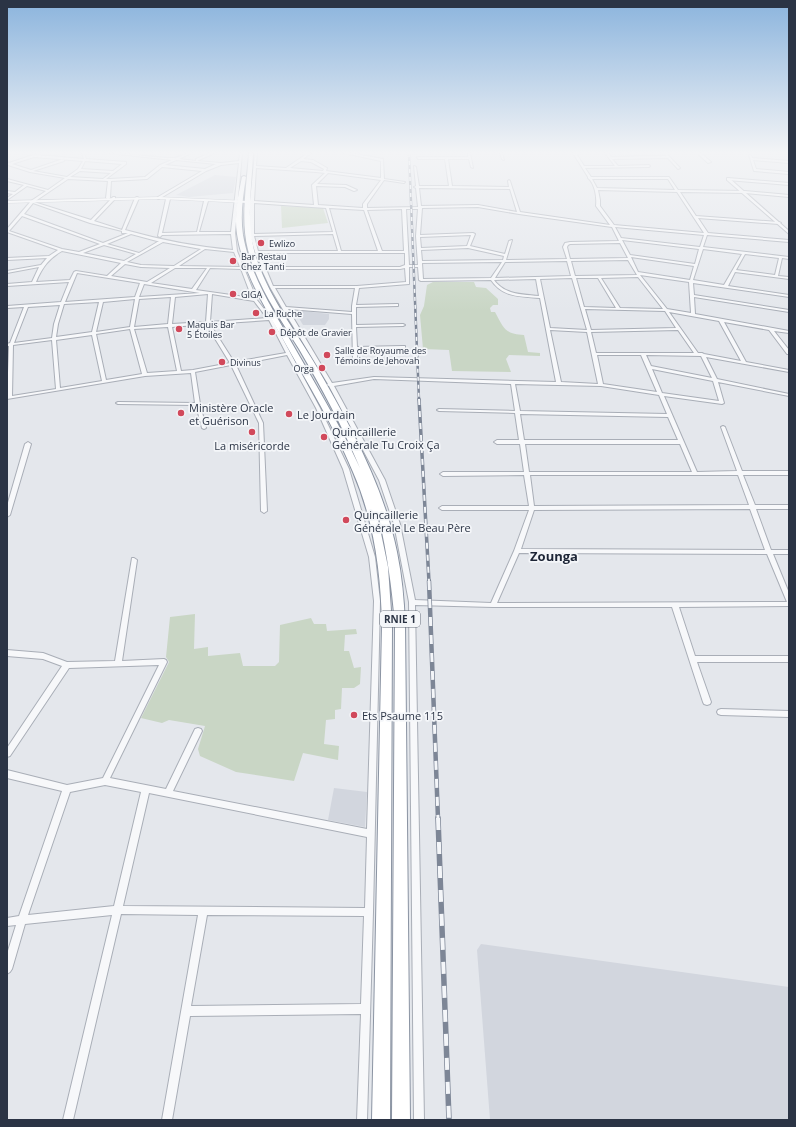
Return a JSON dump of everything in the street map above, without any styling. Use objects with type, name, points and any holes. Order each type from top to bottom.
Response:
[{"type":"highway","name":"RNIE 1","points":[[244,206],[247,233],[251,251],[261,277],[327,385],[378,496],[392,551],[400,599],[402,1120]]},
{"type":"highway","name":"RNIE 1","points":[[244,206],[240,233],[248,265],[267,305],[325,406],[358,473],[376,533],[385,577],[387,625],[381,1120]]},
{"type":"street","points":[[29,206],[7,231],[61,250],[149,267],[241,268]]},
{"type":"street","points":[[43,206],[129,234],[203,249],[235,251]]},
{"type":"street","points":[[91,222],[105,206]]},
{"type":"street","points":[[123,232],[134,206]]},
{"type":"street","points":[[158,240],[161,234],[167,206]]},
{"type":"street","points":[[198,232],[205,206]]},
{"type":"street","points":[[243,206],[233,233],[235,251],[241,268],[255,300],[270,319],[318,408],[346,469],[372,557],[377,601],[372,834],[362,1120]]},
{"type":"street","points":[[245,206],[257,252],[272,287],[382,480],[391,503],[403,553],[412,602],[418,1120]]},
{"type":"street","points":[[309,206],[365,209],[474,206],[613,226],[789,241]]},
{"type":"street","points":[[365,206],[380,252]]},
{"type":"street","points":[[517,206],[519,213]]},
{"type":"street","points":[[327,385],[374,378],[601,385],[722,403],[715,380],[699,354],[678,329],[666,310],[638,274],[628,258],[613,226],[598,206]]},
{"type":"street","points":[[687,206],[706,233]]},
{"type":"street","points":[[759,206],[789,233]]},
{"type":"street","points":[[327,207],[340,252]]},
{"type":"street","points":[[420,207],[418,236],[421,280],[538,279],[638,274],[789,296]]},
{"type":"street","points":[[272,287],[357,287],[408,284],[404,209]]},
{"type":"street","points":[[21,214],[103,244],[139,254]]},
{"type":"street","points":[[695,217],[779,223]]},
{"type":"street","points":[[161,234],[198,232],[233,233]]},
{"type":"street","points":[[252,235],[334,233]]},
{"type":"street","points":[[693,315],[691,282],[706,233]]},
{"type":"street","points":[[78,254],[129,234]]},
{"type":"street","points":[[418,236],[473,234],[468,247]]},
{"type":"street","points":[[109,276],[125,262],[162,241]]},
{"type":"street","points":[[492,280],[504,261],[511,241]]},
{"type":"street","points":[[601,385],[589,331],[565,247],[566,244],[621,241],[789,258]]},
{"type":"street","points":[[419,249],[468,247],[506,255]]},
{"type":"street","points":[[148,283],[203,249]]},
{"type":"street","points":[[33,284],[41,266],[48,257],[61,250]]},
{"type":"street","points":[[257,252],[406,252]]},
{"type":"street","points":[[725,287],[744,253]]},
{"type":"street","points":[[7,259],[48,257]]},
{"type":"street","points":[[776,276],[782,257]]},
{"type":"street","points":[[263,268],[400,268],[420,264],[628,258],[696,265]]},
{"type":"street","points":[[7,272],[41,266]]},
{"type":"street","points":[[194,290],[209,268]]},
{"type":"street","points":[[734,271],[789,278]]},
{"type":"street","points":[[58,390],[54,339],[63,302],[76,272],[255,300]]},
{"type":"street","points":[[599,277],[619,309]]},
{"type":"street","points":[[538,279],[558,384]]},
{"type":"street","points":[[492,280],[496,287],[506,294],[542,297]]},
{"type":"street","points":[[7,285],[71,281]]},
{"type":"street","points":[[142,283],[137,298],[132,328],[145,375]]},
{"type":"street","points":[[355,361],[354,306],[357,287]]},
{"type":"street","points":[[7,306],[210,293]]},
{"type":"street","points":[[210,293],[208,324],[233,364],[261,423],[264,511]]},
{"type":"street","points":[[173,295],[170,326],[179,372]]},
{"type":"street","points":[[692,296],[789,311]]},
{"type":"street","points":[[101,300],[94,333],[104,381]]},
{"type":"street","points":[[354,306],[397,304]]},
{"type":"street","points":[[27,305],[9,345],[9,398],[104,381],[145,375],[193,371],[288,354]]},
{"type":"street","points":[[284,308],[354,313]]},
{"type":"street","points":[[582,308],[666,310],[789,332]]},
{"type":"street","points":[[9,345],[132,328],[270,319]]},
{"type":"street","points":[[720,320],[744,362]]},
{"type":"street","points":[[354,326],[403,325]]},
{"type":"street","points":[[770,328],[789,352]]},
{"type":"street","points":[[548,330],[589,331],[678,329]]},
{"type":"street","points":[[354,348],[403,347]]},
{"type":"street","points":[[594,354],[699,354],[789,371]]},
{"type":"street","points":[[643,354],[695,473]]},
{"type":"street","points":[[648,367],[789,394]]},
{"type":"street","points":[[193,371],[198,404],[204,428]]},
{"type":"street","points":[[493,605],[516,552],[532,508],[513,383]]},
{"type":"street","points":[[118,403],[198,404]]},
{"type":"street","points":[[440,410],[669,416]]},
{"type":"street","points":[[723,427],[768,552],[789,600]]},
{"type":"street","points":[[497,442],[681,442]]},
{"type":"street","points":[[7,515],[28,444]]},
{"type":"street","points":[[443,474],[789,473]]},
{"type":"street","points":[[442,508],[789,507]]},
{"type":"street","points":[[516,552],[789,552]]},
{"type":"street","points":[[118,664],[134,560]]},
{"type":"street","points":[[412,602],[493,605],[789,604]]},
{"type":"street","points":[[675,605],[707,702]]},
{"type":"street","points":[[7,653],[43,656],[67,665],[164,662],[105,781]]},
{"type":"street","points":[[693,659],[789,659]]},
{"type":"street","points":[[7,754],[67,665]]},
{"type":"street","points":[[721,712],[789,714]]},
{"type":"street","points":[[168,793],[198,731]]},
{"type":"street","points":[[7,774],[67,789],[105,781],[372,834]]},
{"type":"street","points":[[7,968],[21,922],[67,789]]},
{"type":"street","points":[[68,1120],[146,789]]},
{"type":"street","points":[[7,922],[21,922],[117,910],[369,912]]},
{"type":"street","points":[[167,1120],[203,911]]},
{"type":"street","points":[[186,1011],[366,1009]]},
{"type":"shaded area","points":[[294,310],[329,314],[329,319],[325,325],[303,325]]},
{"type":"shaded area","points":[[334,788],[367,792],[365,827],[328,820]]},
{"type":"shaded area","points":[[481,944],[789,987],[789,1120],[490,1120],[477,950]]},
{"type":"green space","points":[[281,206],[323,208],[328,223],[282,228]]},
{"type":"green space","points":[[433,282],[474,282],[476,287],[486,288],[498,299],[498,305],[493,305],[490,308],[491,312],[495,312],[506,330],[524,335],[528,352],[540,353],[540,356],[509,355],[506,359],[511,372],[452,371],[449,350],[423,349],[420,315],[424,306],[427,285]]},
{"type":"green space","points":[[195,614],[194,649],[208,647],[208,656],[240,653],[243,666],[275,666],[279,662],[280,625],[311,618],[314,624],[326,624],[327,631],[356,629],[357,634],[345,635],[344,651],[349,651],[354,668],[361,667],[360,684],[354,688],[342,688],[341,709],[335,710],[335,719],[326,720],[324,744],[339,746],[338,760],[303,753],[294,781],[236,772],[200,756],[198,749],[205,726],[169,720],[162,723],[141,718],[169,662],[166,657],[170,617]]},
{"type":"railway","points":[[411,206],[419,400]]},
{"type":"railway","points":[[419,399],[429,582]]},
{"type":"railway","points":[[429,581],[438,819]]},
{"type":"railway","points":[[438,818],[449,1120]]},
{"type":"place","name":"Ewlizo","points":[[261,243]]},
{"type":"place","name":"Bar Restau Chez Tanti","points":[[233,261]]},
{"type":"place","name":"GIGA","points":[[233,294]]},
{"type":"place","name":"La Ruche","points":[[256,313]]},
{"type":"place","name":"Maquis Bar 5 Étoiles","points":[[179,329]]},
{"type":"place","name":"Dépôt de Gravier","points":[[272,332]]},
{"type":"place","name":"Salle de Royaume des Témoins de Jehovah","points":[[327,355]]},
{"type":"place","name":"Divinus","points":[[222,362]]},
{"type":"place","name":"Orga","points":[[322,368]]},
{"type":"place","name":"Ministère Oracle et Guérison","points":[[181,413]]},
{"type":"place","name":"Le Jourdain","points":[[289,414]]},
{"type":"place","name":"La miséricorde","points":[[252,432]]},
{"type":"place","name":"Quincaillerie Générale Tu Croix Ça","points":[[324,437]]},
{"type":"place","name":"Quincaillerie Générale Le Beau Père","points":[[346,520]]},
{"type":"place","name":"Ets Psaume 115","points":[[354,715]]},
{"type":"district","name":"Zounga","points":[[554,556]]}]
